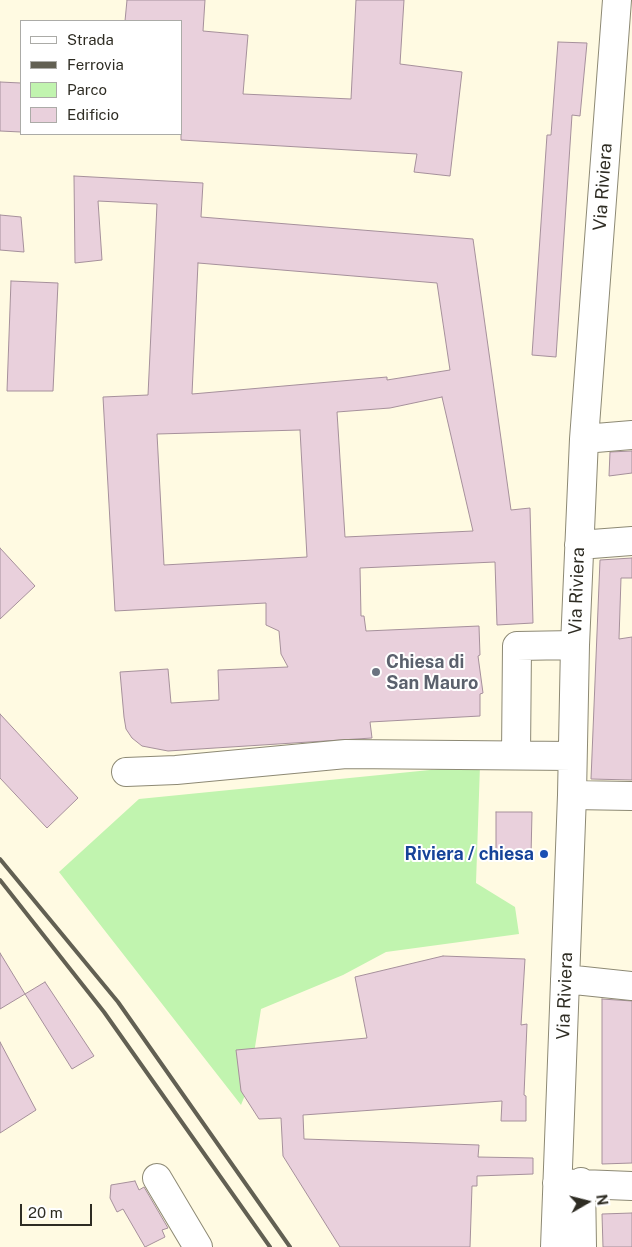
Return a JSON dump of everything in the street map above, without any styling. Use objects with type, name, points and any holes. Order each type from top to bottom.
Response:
[{"type":"street","name":"Via Riviera","points":[[555,1247],[569,1182],[565,979],[572,795],[575,644],[584,439],[622,58],[617,0]]},
{"type":"street","points":[[584,439],[632,435]]},
{"type":"street","points":[[579,544],[632,541]]},
{"type":"street","points":[[516,755],[517,646],[575,644]]},
{"type":"street","points":[[126,772],[176,770],[346,754],[572,756]]},
{"type":"street","points":[[572,795],[632,796]]},
{"type":"street","points":[[565,979],[632,986]]},
{"type":"street","points":[[157,1178],[198,1247]]},
{"type":"street","points":[[582,1247],[569,1182],[632,1186]]},
{"type":"green space","points":[[480,765],[476,883],[515,907],[519,934],[386,952],[343,975],[261,1009],[249,1085],[241,1105],[59,872],[139,799]]},
{"type":"building","points":[[127,0],[205,0],[203,31],[248,35],[243,94],[351,99],[356,0],[404,0],[400,64],[462,72],[450,176],[414,172],[417,154],[181,140],[182,20],[125,20]]},
{"type":"building","points":[[558,42],[587,43],[580,116],[572,115],[556,357],[532,355],[547,135],[551,135]]},
{"type":"building","points":[[0,82],[20,83],[20,132],[0,131]]},
{"type":"building","points":[[74,176],[203,183],[201,217],[473,239],[511,510],[530,508],[533,623],[497,625],[495,562],[360,568],[361,616],[364,616],[366,631],[479,626],[480,655],[478,656],[483,693],[480,694],[480,716],[370,722],[372,738],[168,751],[142,746],[132,738],[126,729],[120,672],[168,669],[171,703],[219,700],[218,670],[288,667],[281,654],[279,631],[266,625],[266,603],[115,611],[103,397],[148,395],[157,204],[98,201],[102,260],[75,263]],"holes":[[[198,263],[437,283],[450,370],[387,380],[387,377],[192,394]],[[442,397],[473,531],[345,537],[337,412],[390,408]],[[300,430],[307,557],[164,565],[157,434]]]},
{"type":"building","points":[[0,215],[21,217],[24,252],[0,250]]},
{"type":"building","points":[[11,281],[58,283],[53,391],[7,391]]},
{"type":"building","points":[[632,451],[632,473],[609,476],[610,452]]},
{"type":"building","points":[[0,548],[35,586],[0,619]]},
{"type":"building","points":[[632,558],[632,578],[621,578],[619,639],[632,637],[632,780],[591,779],[600,560]]},
{"type":"building","points":[[0,714],[78,798],[47,828],[0,778]]},
{"type":"building","points":[[496,812],[532,812],[531,856],[496,855]]},
{"type":"building","points":[[0,953],[25,994],[0,1009]]},
{"type":"building","points":[[443,956],[525,959],[521,1025],[527,1024],[524,1095],[526,1096],[526,1121],[501,1121],[502,1101],[303,1115],[304,1139],[479,1145],[478,1157],[533,1158],[533,1174],[477,1176],[477,1186],[472,1186],[470,1247],[340,1247],[283,1156],[281,1118],[259,1119],[241,1091],[236,1050],[367,1038],[355,977]]},
{"type":"building","points":[[45,982],[94,1056],[72,1069],[25,994]]},
{"type":"building","points":[[602,999],[632,1001],[632,1163],[602,1164]]},
{"type":"building","points":[[0,1042],[36,1110],[0,1133]]},
{"type":"building","points":[[135,1181],[139,1190],[144,1187],[168,1228],[162,1230],[165,1237],[145,1247],[123,1209],[117,1212],[110,1198],[111,1185]]},
{"type":"building","points":[[632,1213],[632,1247],[603,1247],[602,1214]]},
{"type":"railway","points":[[0,859],[118,1002],[290,1247]]},
{"type":"railway","points":[[0,880],[104,1012],[270,1247]]},
{"type":"place","name":"Chiesa di San Mauro","points":[[376,672]]},
{"type":"place","name":"Riviera / chiesa","points":[[544,854]]}]
